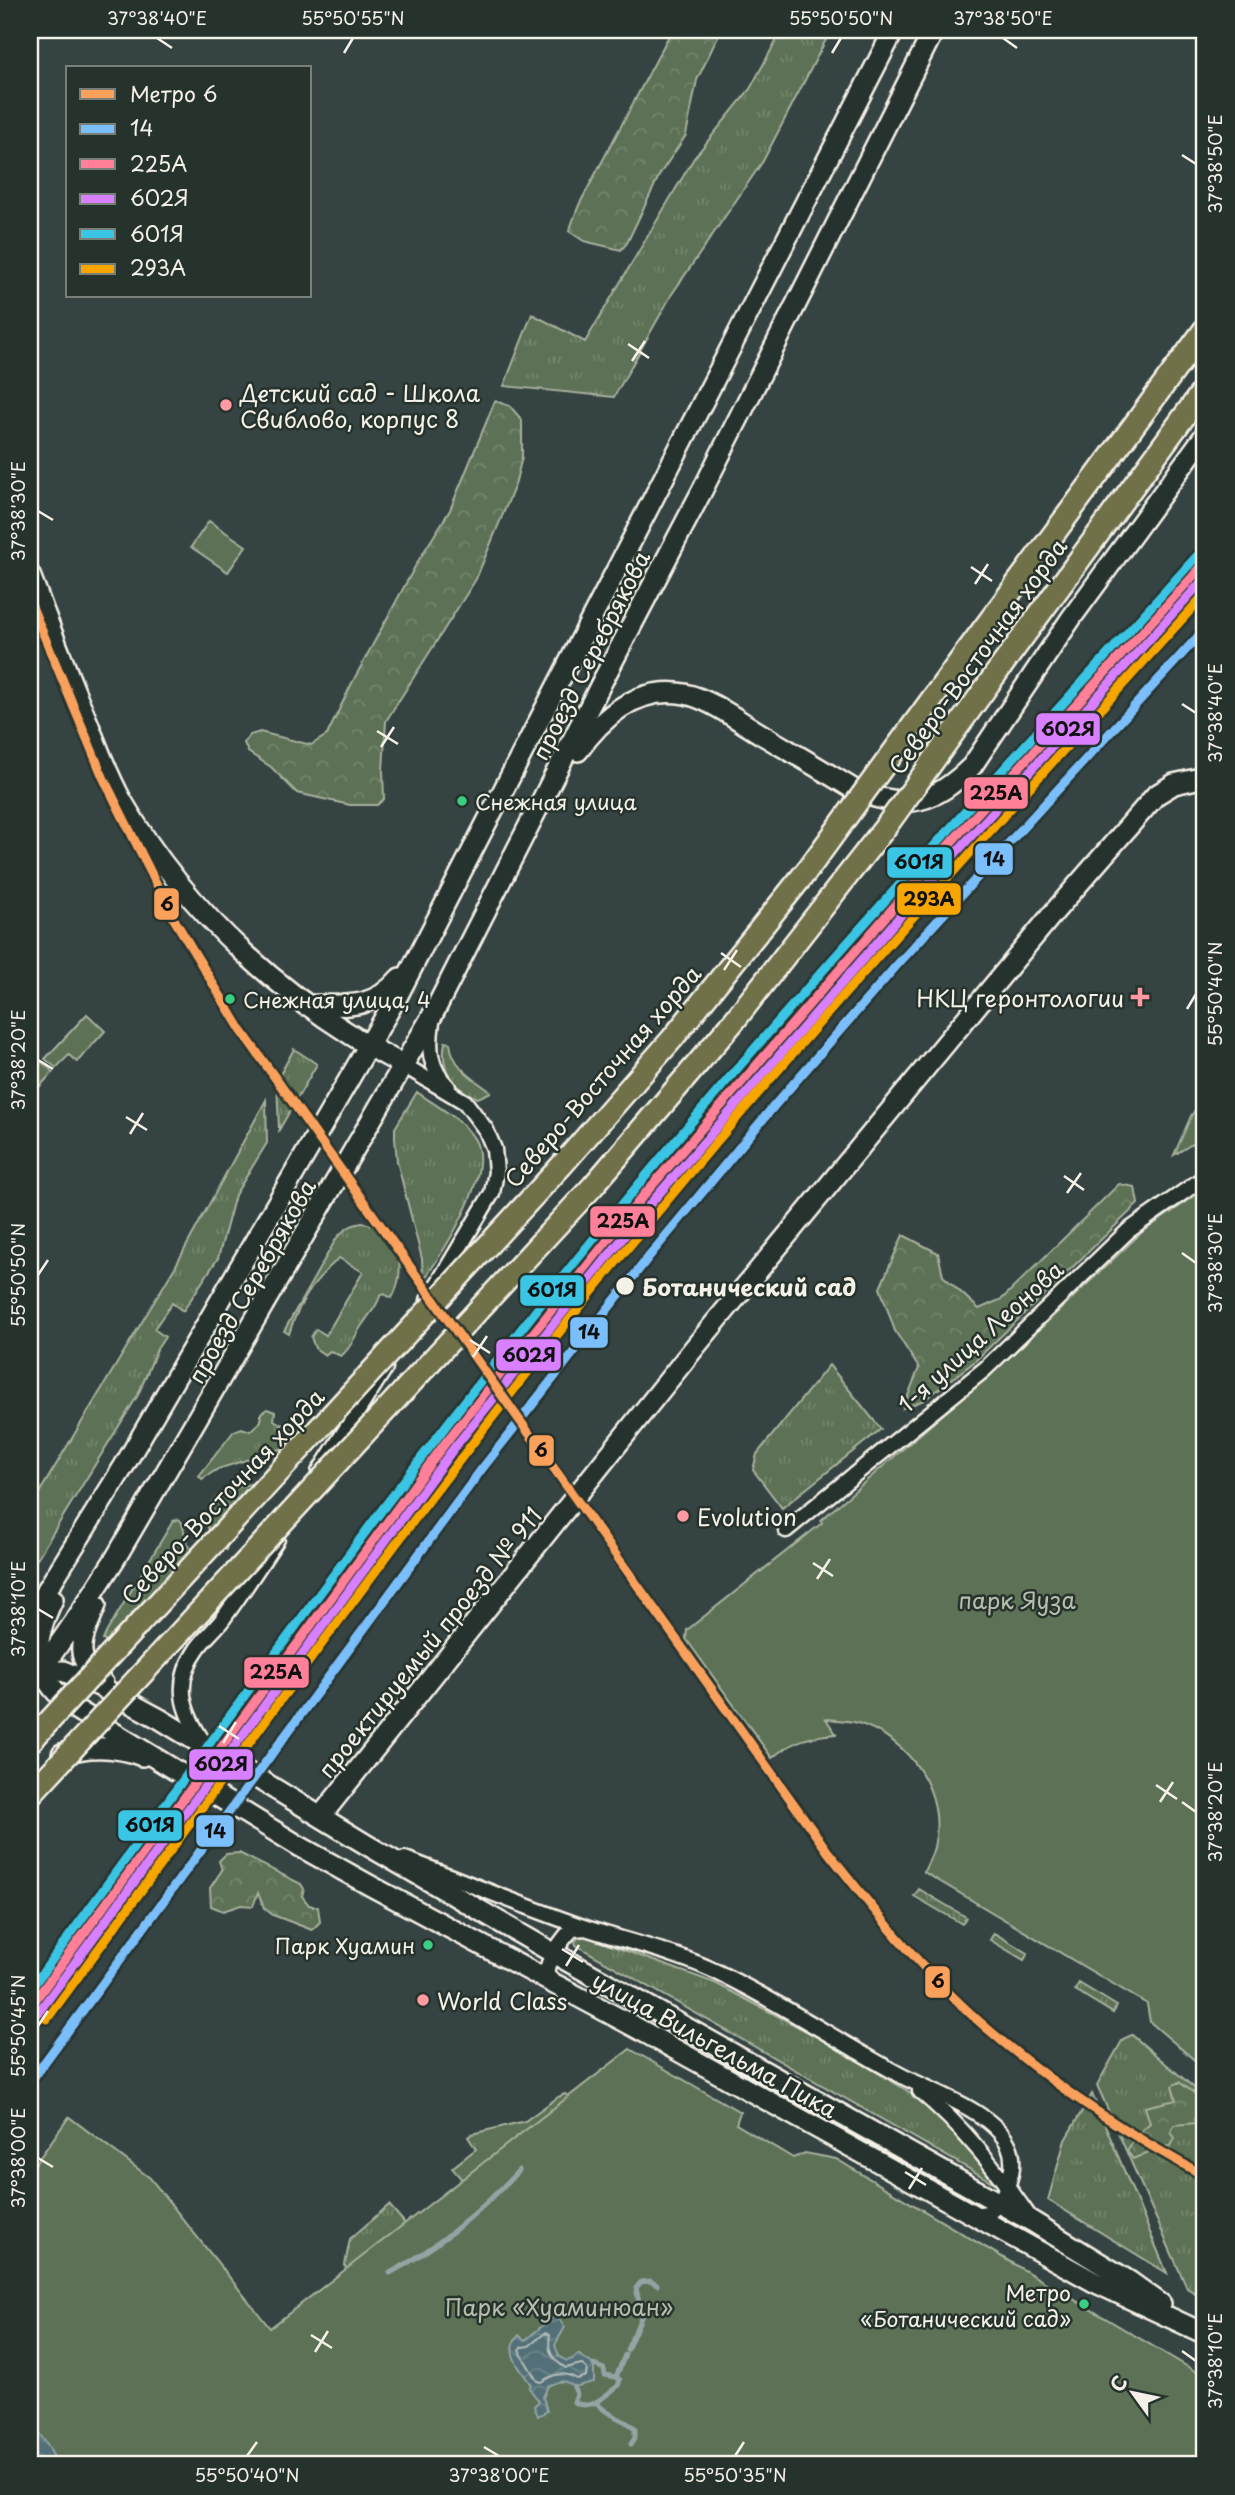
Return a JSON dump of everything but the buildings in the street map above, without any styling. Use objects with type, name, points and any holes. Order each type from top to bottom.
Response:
[{"type":"main road","name":"проезд Серебрякова","points":[[30,1617],[199,1340],[421,952],[894,30]]},
{"type":"main road","name":"проезд Серебрякова","points":[[33,1676],[75,1622],[115,1559],[405,1066],[547,793],[934,30]]},
{"type":"main road","name":"Северо-Восточная хорда","points":[[30,1742],[533,1196],[672,1040],[809,868],[1205,329]]},
{"type":"main road","name":"Северо-Восточная хорда","points":[[30,1795],[593,1186],[734,1021],[887,825],[1205,388]]},
{"type":"main road","points":[[547,793],[591,732],[628,703],[658,693],[686,694],[718,708],[858,792],[882,800],[924,800],[951,786],[972,766],[1072,617],[1205,435]]},
{"type":"main road","points":[[31,582],[121,799],[139,828],[201,909],[252,961],[305,1005],[368,1046],[405,1066]]},
{"type":"main road","name":"проектируемый проезд № 911","points":[[321,1816],[695,1347],[1055,911],[1156,795],[1174,784],[1205,777]]},
{"type":"main road","points":[[305,1005],[363,1004],[381,997],[421,952]]},
{"type":"main road","points":[[33,1676],[39,1634],[45,1616],[86,1529]]},
{"type":"main road","points":[[115,1559],[82,1643],[82,1659],[86,1668],[123,1699]]},
{"type":"main road","name":"улица Вильгельма Пика","points":[[33,1676],[63,1671],[123,1699],[555,1954],[1003,2194],[1033,2222],[1129,2281],[1204,2334]]},
{"type":"main road","name":"улица Вильгельма Пика","points":[[33,1676],[46,1682],[72,1707],[323,1859],[1096,2283],[1204,2334]]},
{"type":"main road","points":[[30,1783],[45,1765],[62,1754],[79,1748],[99,1747],[130,1752],[176,1770]]},
{"type":"street","points":[[207,1747],[191,1725],[184,1704],[182,1686],[186,1667],[198,1648],[224,1618],[276,1541],[430,1297],[492,1193],[496,1172],[494,1149],[486,1130],[465,1102],[439,1078],[429,1050],[432,1016]]},
{"type":"street","points":[[405,1066],[465,1102]]},
{"type":"street","name":"1-я улица Леонова","points":[[786,1530],[985,1369],[1118,1240],[1153,1211],[1205,1177]]},
{"type":"street","points":[[368,1845],[588,1928],[657,1949],[719,1973],[900,2075],[982,2116],[998,2131],[1009,2147],[1013,2165],[1003,2194],[991,2212],[983,2215],[972,2214]]},
{"type":"street","points":[[553,1983],[547,1974],[568,1933],[573,1929],[588,1928]]},
{"type":"street","points":[[900,2075],[963,2132],[1003,2194]]},
{"type":"green space","points":[[672,30],[721,30],[697,80],[686,135],[660,174],[627,243],[621,250],[584,241],[569,231],[579,205]]},
{"type":"green space","points":[[782,30],[831,30],[763,161],[672,294],[614,397],[504,386],[532,314],[585,342],[694,158],[750,89]]},
{"type":"green space","points":[[495,401],[510,406],[522,420],[522,457],[515,485],[476,579],[386,721],[384,799],[377,805],[350,805],[297,793],[271,767],[248,752],[244,743],[250,735],[260,732],[311,745],[327,735],[417,563],[450,510]]},
{"type":"green space","points":[[209,521],[246,546],[228,572],[191,547]]},
{"type":"green space","points":[[87,1014],[105,1031],[77,1062],[69,1055],[56,1068],[45,1059]]},
{"type":"green space","points":[[445,1042],[450,1043],[459,1066],[491,1092],[478,1098],[455,1084],[444,1061]]},
{"type":"green space","points":[[294,1049],[317,1064],[279,1130],[277,1080]]},
{"type":"green space","points":[[42,1062],[53,1072],[30,1097],[30,1076]]},
{"type":"green space","points":[[417,1092],[449,1113],[470,1132],[479,1155],[478,1173],[464,1212],[423,1281],[422,1259],[397,1161],[395,1138],[395,1128]]},
{"type":"green space","points":[[1205,1096],[1205,1136],[1174,1155],[1191,1116]]},
{"type":"green space","points":[[266,1100],[267,1143],[235,1195],[218,1258],[183,1311],[172,1303],[154,1329],[165,1337],[157,1349],[138,1395],[30,1570],[30,1508],[175,1267]]},
{"type":"green space","points":[[1119,1184],[1135,1187],[1138,1204],[974,1362],[924,1400],[903,1408],[919,1368],[895,1331],[880,1288],[903,1235],[938,1253],[943,1276],[979,1309],[1002,1299]]},
{"type":"green space","name":"парк Яуза","points":[[1205,1189],[1205,2069],[1150,2022],[1147,2004],[924,1872],[934,1847],[937,1827],[935,1807],[920,1770],[893,1741],[858,1723],[826,1719],[836,1734],[802,1740],[772,1758],[686,1639],[687,1630],[822,1523],[821,1520],[1023,1345],[1141,1233]]},
{"type":"green space","points":[[362,1223],[385,1232],[392,1241],[399,1263],[397,1287],[392,1298],[384,1294],[380,1296],[345,1353],[341,1356],[330,1351],[325,1355],[315,1348],[311,1337],[316,1329],[326,1335],[363,1272],[339,1258],[309,1292],[297,1312],[289,1334],[284,1331],[336,1239],[348,1228]]},
{"type":"green space","points":[[829,1365],[881,1429],[782,1508],[753,1470],[757,1454]]},
{"type":"green space","points":[[267,1409],[275,1412],[274,1420],[282,1425],[290,1421],[296,1424],[301,1422],[309,1432],[290,1446],[218,1469],[202,1479],[199,1476],[234,1431],[242,1428],[250,1431],[261,1421],[261,1413]]},
{"type":"green space","points":[[262,1481],[241,1506],[229,1507],[221,1525],[230,1536],[226,1550],[218,1544],[209,1529],[207,1513],[210,1505],[225,1492]]},
{"type":"green space","points":[[179,1519],[187,1543],[197,1558],[169,1586],[156,1588],[152,1601],[145,1610],[125,1622],[118,1634],[108,1643],[103,1640],[173,1521]]},
{"type":"green space","points":[[239,1853],[301,1884],[304,1889],[302,1896],[309,1905],[318,1907],[320,1922],[312,1930],[273,1915],[264,1908],[258,1893],[253,1906],[241,1905],[223,1911],[211,1906],[210,1888],[222,1870],[219,1861],[226,1854]]},
{"type":"green space","points":[[919,1889],[966,1917],[962,1924],[914,1896]]},
{"type":"green space","points":[[994,1933],[1028,1953],[1024,1960],[990,1940]]},
{"type":"green space","points":[[582,1935],[715,1983],[829,2043],[924,2101],[946,2121],[996,2179],[994,2183],[576,1945],[575,1941]]},
{"type":"green space","points":[[1079,1983],[1117,2006],[1113,2013],[1075,1990]]},
{"type":"green space","points":[[1132,2035],[1205,2097],[1205,2299],[1187,2288],[1097,2085],[1123,2039]]},
{"type":"green space","name":"Парк «Хуаминюан»","points":[[630,2049],[740,2112],[736,2124],[793,2158],[805,2153],[836,2159],[1205,2377],[1205,2465],[30,2465],[30,2171],[69,2117],[150,2178],[270,2328]]},
{"type":"green space","points":[[1179,2082],[1205,2101],[1205,2119],[1197,2123],[1174,2125],[1171,2132],[1175,2138],[1171,2146],[1160,2147],[1133,2159],[1127,2151],[1150,2123],[1145,2107],[1176,2100],[1172,2086]]},
{"type":"green space","points":[[565,2094],[571,2098],[356,2305],[345,2265],[350,2239],[389,2205],[409,2228],[465,2183],[452,2168],[476,2149],[468,2137],[525,2121]]},
{"type":"green space","points":[[1092,2094],[1167,2273],[1048,2200],[1065,2140]]},
{"type":"water","points":[[556,2315],[565,2327],[555,2345],[559,2356],[567,2361],[578,2354],[594,2365],[594,2382],[574,2387],[561,2382],[548,2386],[543,2397],[547,2411],[538,2416],[534,2406],[539,2401],[515,2360],[512,2347],[519,2335],[525,2340]]},
{"type":"water","points":[[30,2422],[47,2444],[58,2465],[30,2465]]},
{"type":"waterway","points":[[390,2273],[426,2252],[459,2227],[519,2170]]},
{"type":"waterway","points":[[627,2350],[642,2315],[636,2288],[641,2282],[650,2281],[657,2285]]},
{"type":"waterway","points":[[616,2377],[625,2355]]},
{"type":"waterway","points":[[574,2387],[577,2394],[574,2402],[586,2405],[598,2401],[618,2386],[620,2380],[605,2375],[604,2369],[594,2365]]},
{"type":"waterway","points":[[596,2402],[604,2410],[635,2428],[635,2438],[631,2444]]},
{"type":"metro line","name":"6","points":[[30,602],[103,777],[174,919],[241,1030],[828,1852],[915,1958],[973,2016],[1027,2061],[1084,2103],[1205,2176]]},
{"type":"transit line","name":"601Я","points":[[30,1990],[326,1584],[556,1286],[773,1028],[1197,556]]},
{"type":"transit line","name":"225А","points":[[30,2007],[446,1442],[643,1196],[926,870],[1205,563]]},
{"type":"transit line","name":"602Я","points":[[38,2013],[454,1448],[651,1203],[934,877],[1205,578]]},
{"type":"transit line","name":"293А","points":[[47,2019],[423,1508],[579,1307],[726,1131],[861,976],[1205,594]]},
{"type":"transit line","name":"14","points":[[30,2082],[481,1470],[655,1249],[774,1106],[897,965],[1205,629]]},
{"type":"place","name":"Детский сад - Школа Свиблово, корпус 8","points":[[226,405]]},
{"type":"place","name":"Снежная улица","points":[[462,801]]},
{"type":"place","name":"НКЦ геронтологии","points":[[1140,997]]},
{"type":"place","name":"Снежная улица, 4","points":[[230,999]]},
{"type":"place","name":"Ботанический сад","points":[[625,1286]]},
{"type":"place","name":"Evolution","points":[[683,1516]]},
{"type":"place","name":"Парк Хуамин","points":[[428,1945]]},
{"type":"place","name":"World Class","points":[[423,2000]]},
{"type":"place","name":"Метро «Ботанический сад»","points":[[1084,2304]]}]
